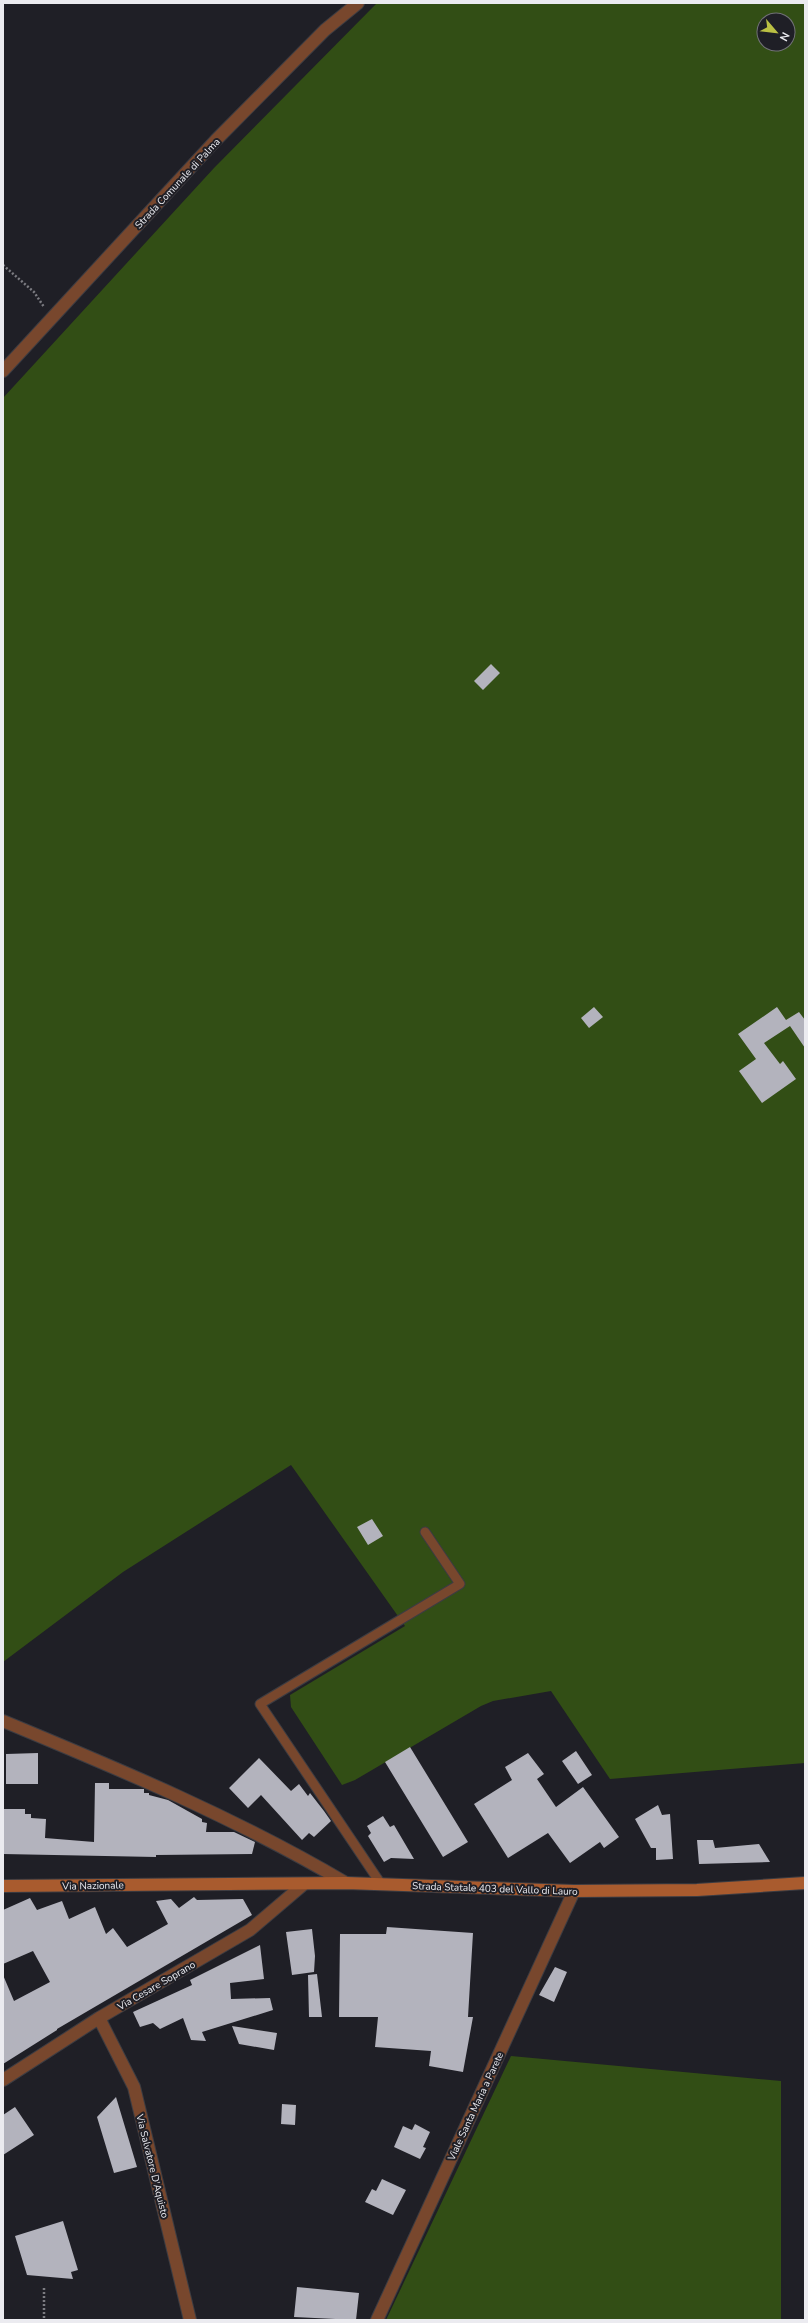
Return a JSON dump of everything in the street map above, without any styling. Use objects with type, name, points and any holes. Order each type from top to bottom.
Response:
[{"type":"main road","name":"Strada Statale 403 del Vallo di Lauro","points":[[184,1884],[381,1884],[574,1891],[697,1890],[805,1883]]},
{"type":"main road","name":"Via Nazionale","points":[[3,1886],[184,1884]]},
{"type":"street","name":"Strada Comunale di Palma","points":[[3,371],[216,140],[325,30],[358,3]]},
{"type":"street","points":[[3,1721],[168,1790],[308,1861],[346,1884]]},
{"type":"street","name":"Via Cesare Soprano","points":[[3,2080],[99,2018],[250,1930],[304,1884]]},
{"type":"street","name":"Viale Santa Maria a Parete","points":[[377,2320],[574,1891]]},
{"type":"street","name":"Via Salvatore D'Aquisto","points":[[99,2018],[134,2087],[190,2320]]},
{"type":"lane","points":[[381,1884],[260,1704],[460,1584],[425,1532]]},
{"type":"path","points":[[3,265],[34,292],[52,318]]},
{"type":"path","points":[[44,2288],[44,2320]]},
{"type":"green space","points":[[377,3],[805,3],[805,1763],[610,1779],[551,1691],[493,1701],[481,1706],[355,1780],[342,1785],[291,1707],[290,1695],[405,1626],[291,1465],[123,1572],[3,1662],[3,398],[214,168]]},
{"type":"green space","points":[[511,2056],[781,2081],[781,2320],[386,2320]]},
{"type":"building","points":[[491,664],[500,673],[483,690],[474,681]]},
{"type":"building","points":[[594,1007],[603,1017],[589,1028],[581,1018]]},
{"type":"building","points":[[777,1007],[786,1020],[799,1012],[805,1020],[805,1048],[790,1026],[764,1043],[780,1064],[783,1061],[796,1079],[762,1103],[739,1071],[756,1059],[738,1034]]},
{"type":"building","points":[[372,1519],[383,1536],[368,1545],[357,1527]]},
{"type":"building","points":[[410,1747],[468,1842],[443,1857],[385,1762]]},
{"type":"building","points":[[576,1751],[592,1775],[578,1784],[562,1761]]},
{"type":"building","points":[[38,1753],[38,1784],[6,1784],[6,1754]]},
{"type":"building","points":[[528,1753],[544,1774],[537,1779],[556,1807],[583,1787],[619,1837],[604,1848],[600,1842],[570,1863],[548,1833],[508,1858],[474,1804],[512,1780],[505,1767]]},
{"type":"building","points":[[259,1758],[291,1791],[299,1784],[308,1796],[310,1793],[331,1821],[314,1837],[309,1833],[302,1840],[261,1795],[248,1808],[229,1788]]},
{"type":"building","points":[[95,1783],[109,1783],[109,1789],[144,1789],[144,1793],[149,1793],[149,1795],[168,1800],[202,1819],[202,1822],[207,1823],[206,1832],[234,1832],[255,1842],[252,1854],[156,1855],[156,1857],[3,1854],[3,1809],[25,1809],[25,1814],[31,1814],[31,1818],[46,1819],[45,1838],[94,1842]]},
{"type":"building","points":[[658,1805],[662,1815],[670,1814],[673,1859],[656,1860],[656,1848],[651,1848],[635,1819]]},
{"type":"building","points":[[383,1816],[390,1827],[394,1825],[414,1859],[391,1858],[384,1862],[368,1836],[371,1833],[367,1826]]},
{"type":"building","points":[[697,1840],[713,1840],[715,1848],[759,1844],[770,1862],[699,1864]]},
{"type":"building","points":[[194,1897],[197,1900],[243,1899],[252,1915],[57,2029],[3,2064],[3,1975],[14,2001],[50,1982],[33,1951],[3,1964],[3,1910],[30,1898],[37,1910],[62,1901],[69,1919],[95,1907],[106,1934],[113,1928],[127,1947],[168,1924],[156,1901],[171,1899],[179,1908]]},
{"type":"building","points":[[387,1927],[473,1933],[468,2017],[473,2017],[463,2072],[429,2066],[431,2051],[375,2047],[378,2017],[339,2017],[340,1934],[386,1934]]},
{"type":"building","points":[[312,1929],[315,1956],[314,1972],[292,1975],[286,1932]]},
{"type":"building","points":[[260,1945],[264,1979],[230,1983],[231,1999],[270,1998],[273,2010],[202,2032],[206,2041],[191,2040],[183,2018],[160,2029],[153,2023],[140,2027],[133,2012],[192,1985],[190,1980]]},
{"type":"building","points":[[555,1967],[567,1972],[554,2002],[539,1995]]},
{"type":"building","points":[[317,1974],[322,2017],[309,2017],[308,1975]]},
{"type":"building","points":[[232,2026],[277,2033],[274,2050],[239,2044]]},
{"type":"building","points":[[116,2097],[137,2167],[114,2173],[97,2117]]},
{"type":"building","points":[[282,2104],[296,2105],[295,2125],[281,2124]]},
{"type":"building","points":[[15,2107],[34,2135],[3,2155],[3,2115]]},
{"type":"building","points":[[415,2124],[430,2132],[423,2147],[426,2148],[420,2159],[394,2147],[403,2126],[412,2130]]},
{"type":"building","points":[[382,2179],[406,2190],[393,2215],[365,2202],[372,2189],[376,2191]]},
{"type":"building","points":[[63,2221],[78,2270],[71,2272],[73,2279],[27,2275],[15,2236]]},
{"type":"building","points":[[297,2287],[359,2293],[356,2320],[294,2317]]}]
